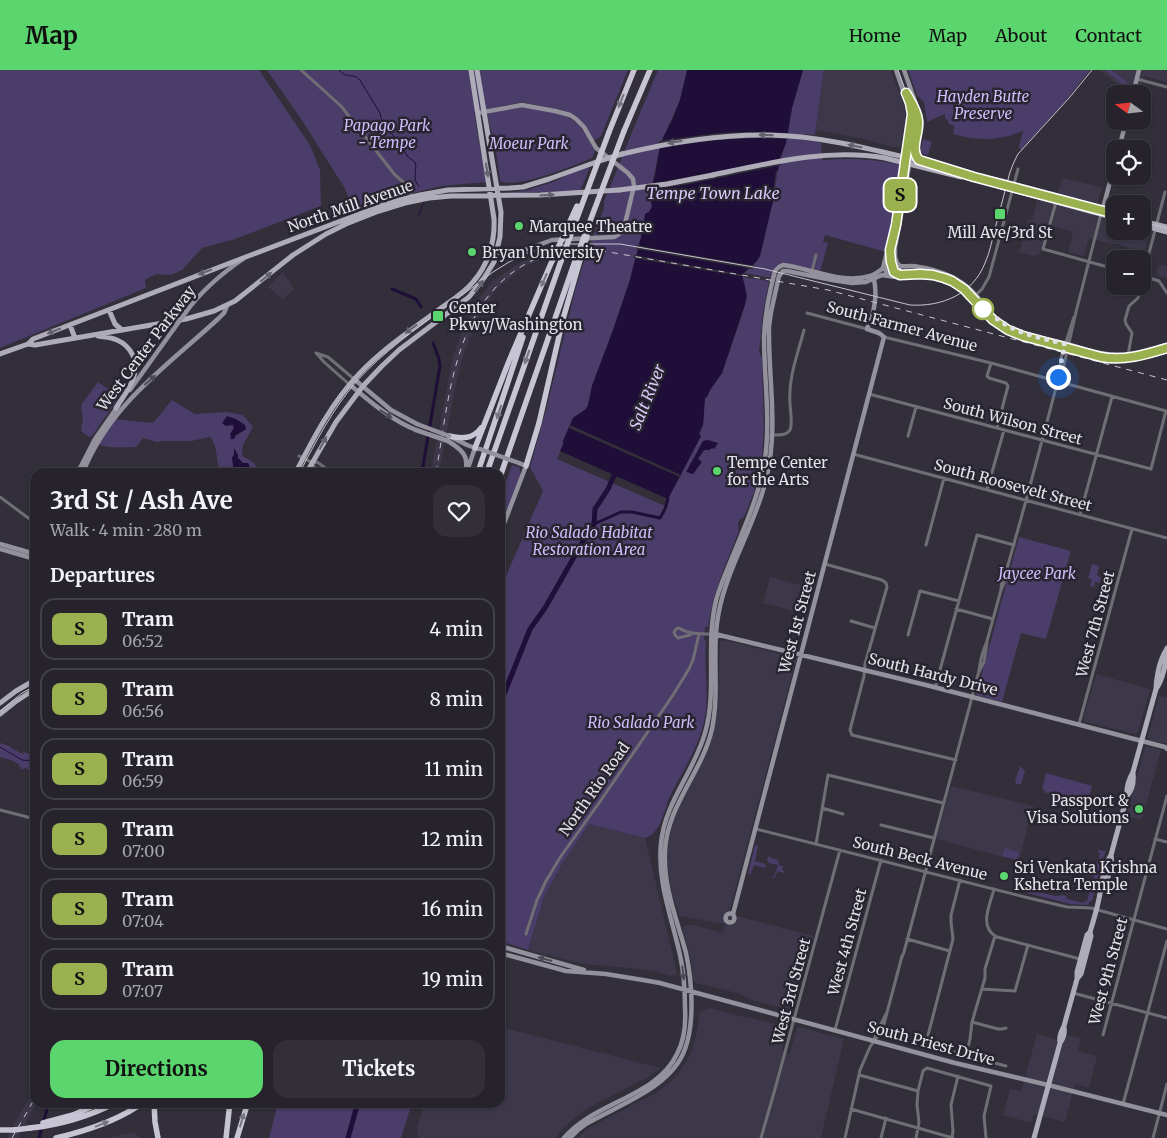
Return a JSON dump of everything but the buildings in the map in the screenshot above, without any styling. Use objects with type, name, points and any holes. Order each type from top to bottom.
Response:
[{"type":"highway","points":[[488,468],[560,261],[634,70]]},
{"type":"highway","points":[[503,468],[578,261],[594,210],[650,70]]},
{"type":"highway","points":[[477,449],[486,419],[509,361],[573,213],[588,186]]},
{"type":"highway","points":[[526,466],[540,418],[578,261]]},
{"type":"highway","points":[[479,468],[536,299]]},
{"type":"highway","points":[[449,439],[473,436],[481,429],[486,419]]},
{"type":"highway","points":[[59,1121],[91,1108]]},
{"type":"highway","points":[[2,1130],[30,1128],[92,1114],[104,1108]]},
{"type":"highway","points":[[59,1137],[98,1126],[135,1108]]},
{"type":"highway","points":[[154,1108],[158,1138]]},
{"type":"highway","points":[[226,1138],[229,1108]]},
{"type":"highway","points":[[237,1138],[246,1108]]},
{"type":"main road","points":[[310,468],[336,422],[363,386],[399,350],[459,306],[474,292],[494,262],[501,226],[499,195],[471,70]]},
{"type":"main road","points":[[297,468],[301,457],[326,416],[354,379],[387,348],[461,293],[476,278],[488,257],[493,240],[494,219],[477,70]]},
{"type":"main road","points":[[896,70],[910,115],[901,215],[894,250],[899,274]]},
{"type":"main road","points":[[888,275],[886,266],[889,243],[916,122],[914,99],[904,70]]},
{"type":"main road","points":[[1135,85],[1140,70]]},
{"type":"main road","points":[[481,113],[522,105],[570,115],[584,127],[596,148],[628,173],[633,180],[634,186],[624,228],[614,238],[559,239],[509,256],[497,253]]},
{"type":"main road","name":"North Mill Avenue","points":[[28,344],[35,345],[186,319],[214,311],[228,306],[243,296],[293,255],[346,224],[379,211],[412,199],[448,190],[532,185],[599,161],[669,143],[703,138],[769,135],[830,141],[863,147],[907,160]]},
{"type":"main road","name":"North Mill Avenue","points":[[0,354],[28,344],[33,339],[391,202],[440,196],[540,195],[619,190],[667,184],[778,162],[823,157],[852,155],[907,160]]},
{"type":"main road","points":[[907,160],[1066,200],[1106,214]]},
{"type":"main road","points":[[1102,212],[1109,185]]},
{"type":"main road","points":[[1013,188],[1056,202],[1106,213]]},
{"type":"main road","points":[[899,196],[901,200],[899,212],[901,215]]},
{"type":"main road","points":[[1056,202],[1058,200],[1064,202],[1066,200]]},
{"type":"main road","points":[[1151,225],[1167,232]]},
{"type":"main road","points":[[1151,227],[1167,228]]},
{"type":"main road","points":[[312,232],[318,240]]},
{"type":"main road","name":"West Center Parkway","points":[[80,468],[95,439],[116,408],[197,298],[214,281],[251,255]]},
{"type":"main road","points":[[867,329],[874,300],[872,277],[891,262],[934,270],[949,276],[976,295],[992,315],[1003,324],[1026,334],[1108,355],[1140,353],[1167,345]]},
{"type":"main road","points":[[570,1138],[576,1128],[663,1081],[671,1073],[687,1045],[691,1022],[690,991],[686,954],[665,870],[667,830],[710,737],[716,696],[713,634],[725,589],[760,501],[769,466],[770,435],[765,328],[776,269],[783,265],[845,283],[861,283],[882,275],[895,276],[917,271],[937,272]]},
{"type":"main road","points":[[811,273],[846,278],[865,277],[878,272]]},
{"type":"main road","name":"West Center Parkway","points":[[85,468],[104,431],[126,403],[219,318],[228,306]]},
{"type":"main road","points":[[109,310],[115,324],[122,330]]},
{"type":"main road","points":[[70,325],[75,338]]},
{"type":"main road","name":"South Farmer Avenue","points":[[867,329],[884,337]]},
{"type":"main road","points":[[92,335],[109,337],[120,341],[130,350],[134,360],[136,369],[134,378],[116,408]]},
{"type":"main road","name":"West 1st Street","points":[[733,914],[884,337]]},
{"type":"main road","points":[[354,379],[391,410],[449,439],[464,455],[466,468]]},
{"type":"main road","points":[[350,385],[389,416],[416,430],[449,439],[526,466],[505,521]]},
{"type":"main road","points":[[468,468],[477,449]]},
{"type":"main road","points":[[0,544],[30,553]]},
{"type":"main road","points":[[0,549],[30,558]]},
{"type":"main road","name":"South Hardy Drive","points":[[713,634],[865,670],[1167,748]]},
{"type":"main road","points":[[1077,979],[1081,974],[1091,936],[1090,932],[1112,860],[1111,855],[1127,796],[1134,779],[1133,772],[1156,689],[1160,684],[1167,651]]},
{"type":"main road","points":[[0,703],[30,683]]},
{"type":"main road","points":[[0,714],[30,692]]},
{"type":"main road","points":[[564,1138],[589,1117],[657,1079],[676,1057],[681,1045],[684,1033],[684,989],[680,956],[661,878],[660,852],[668,811],[678,791],[698,761]]},
{"type":"main road","points":[[1034,1138],[1060,1043],[1059,1038],[1074,993],[1077,979],[1076,972],[1086,935],[1090,932]]},
{"type":"main road","points":[[505,947],[590,972]]},
{"type":"main road","points":[[505,954],[566,971],[590,972]]},
{"type":"main road","name":"South Priest Drive","points":[[590,972],[643,980],[684,989],[955,1063],[1167,1115]]},
{"type":"main road","points":[[663,1081],[675,1064],[676,1057]]},
{"type":"main road","points":[[595,1119],[608,1106]]},
{"type":"street","points":[[301,70],[341,106],[395,175],[409,187],[412,199]]},
{"type":"street","points":[[1137,79],[1167,87]]},
{"type":"street","points":[[976,295],[990,277],[1018,169]]},
{"type":"street","points":[[1150,250],[1165,192]]},
{"type":"street","points":[[1056,202],[1043,248],[1106,267]]},
{"type":"street","points":[[845,1138],[863,1062],[887,1012],[956,760],[980,662],[988,641],[1002,590],[1003,578],[1014,545],[1051,404],[1064,365],[1067,344],[1102,212]]},
{"type":"street","points":[[811,273],[816,255]]},
{"type":"street","points":[[1151,280],[1159,281],[1166,291]]},
{"type":"street","points":[[1128,355],[1132,333],[1125,320],[1129,306],[1139,295]]},
{"type":"street","name":"South Farmer Avenue","points":[[807,314],[867,329]]},
{"type":"street","points":[[770,435],[783,435],[790,429],[789,394],[804,330]]},
{"type":"street","name":"South Farmer Avenue","points":[[884,337],[991,363],[1167,411]]},
{"type":"street","points":[[350,385],[316,353],[328,358],[354,379]]},
{"type":"street","name":"South Farmer Avenue","points":[[991,363],[987,376],[1008,386],[997,428]]},
{"type":"street","name":"South Wilson Street","points":[[869,394],[1151,469],[1167,411]]},
{"type":"street","points":[[1080,515],[1112,397]]},
{"type":"street","points":[[908,436],[916,407]]},
{"type":"street","points":[[987,490],[1004,430]]},
{"type":"street","name":"South Roosevelt Street","points":[[853,454],[1167,538]]},
{"type":"street","points":[[301,457],[317,462],[325,468]]},
{"type":"street","points":[[313,462],[316,468]]},
{"type":"street","points":[[926,545],[944,478]]},
{"type":"street","points":[[0,497],[30,519]]},
{"type":"street","name":"West 7th Street","points":[[1079,724],[1132,529]]},
{"type":"street","points":[[935,688],[977,535],[1014,545]]},
{"type":"street","points":[[824,564],[882,580],[886,583],[887,587],[865,664],[864,676],[850,733],[861,738],[956,760]]},
{"type":"street","points":[[908,635],[920,590],[959,601]]},
{"type":"street","points":[[956,610],[993,619]]},
{"type":"street","points":[[851,621],[876,628]]},
{"type":"street","points":[[677,628],[683,631],[682,636],[680,638],[674,635],[677,628]]},
{"type":"street","name":"South Hardy Drive","points":[[683,631],[713,634]]},
{"type":"street","name":"South Hardy Drive","points":[[682,636],[692,633]]},
{"type":"street","name":"North Rio Road","points":[[526,934],[537,900],[546,881],[561,856],[600,803],[691,666],[699,634]]},
{"type":"street","points":[[816,844],[828,775],[944,804]]},
{"type":"street","name":"West 9th Street","points":[[1103,1036],[1167,796]]},
{"type":"street","points":[[822,808],[843,814]]},
{"type":"street","points":[[0,810],[30,819]]},
{"type":"street","points":[[881,825],[934,838]]},
{"type":"street","name":"South Beck Avenue","points":[[756,829],[1067,907],[1096,910],[1167,929]]},
{"type":"street","points":[[1155,839],[1167,842]]},
{"type":"street","name":"West 3rd Street","points":[[760,1138],[795,1019],[840,850]]},
{"type":"street","name":"West 4th Street","points":[[835,1030],[881,860]]},
{"type":"street","points":[[906,941],[950,951],[953,939],[951,914],[960,880]]},
{"type":"street","points":[[994,889],[986,921],[990,932],[995,936],[1080,959]]},
{"type":"street","points":[[966,1056],[972,1022],[995,936]]},
{"type":"street","points":[[1123,1104],[1167,941]]},
{"type":"street","points":[[982,989],[1015,990],[1028,945]]},
{"type":"street","name":"South Priest Drive","points":[[950,951],[925,1041],[928,1045],[1006,1066]]},
{"type":"street","points":[[1074,993],[1167,1018]]},
{"type":"street","points":[[972,1022],[998,1029],[1006,1028]]},
{"type":"street","name":"South Priest Drive","points":[[918,1091],[924,1069],[927,1068],[991,1086],[984,1116],[986,1138]]},
{"type":"street","points":[[859,1075],[918,1091],[919,1122],[916,1138]]},
{"type":"street","points":[[851,1109],[952,1138],[951,1105],[958,1076]]},
{"type":"street","points":[[1153,1138],[1167,1084]]},
{"type":"street","points":[[881,1138],[886,1118]]},
{"type":"shaded area","points":[[824,70],[891,70],[906,112],[901,147],[893,147],[816,130]]},
{"type":"shaded area","points":[[1099,70],[1167,70],[1167,82],[1144,76],[1141,85],[1130,83],[1129,85],[1118,85]]},
{"type":"shaded area","points":[[1062,178],[1102,187],[1095,216],[1106,219],[1106,240],[1147,240],[1144,250],[1137,250],[1089,238],[1084,256],[1068,252],[1073,232],[1048,225],[1040,254],[1034,256],[1019,252],[1028,220],[1032,220],[1037,200],[1055,204]]},
{"type":"shaded area","points":[[590,247],[602,253],[568,254],[541,260],[524,267],[493,294],[477,320],[464,353],[440,468],[432,468],[453,356],[475,303],[494,280],[521,262],[552,250]]},
{"type":"shaded area","points":[[1161,265],[1167,266],[1167,278],[1158,276],[1158,266],[1160,267]]},
{"type":"shaded area","points":[[283,272],[294,289],[283,299],[268,287]]},
{"type":"shaded area","points":[[770,577],[813,588],[806,614],[763,603]]},
{"type":"shaded area","points":[[724,640],[796,659],[729,914],[814,936],[792,1010],[754,1001],[737,993],[696,983],[693,979],[683,927],[693,925],[723,933],[724,924],[680,916],[673,897],[669,877],[667,863],[670,829],[710,742],[717,715],[720,642]]},
{"type":"shaded area","points":[[1096,674],[1150,689],[1138,733],[1135,734],[1083,720]]},
{"type":"shaded area","points":[[1159,696],[1167,698],[1167,744],[1150,740],[1148,737]]},
{"type":"shaded area","points":[[1145,747],[1161,750],[1142,820],[1126,816]]},
{"type":"shaded area","points":[[951,786],[1033,806],[1019,861],[936,839]]},
{"type":"shaded area","points":[[589,824],[645,838],[676,975],[670,976],[630,968],[583,964],[528,950],[544,897],[562,864]]},
{"type":"shaded area","points":[[710,1008],[786,1026],[782,1051],[789,1055],[797,1028],[799,1027],[844,1039],[821,1138],[577,1138],[590,1127],[654,1094],[668,1084],[678,1074],[689,1057],[695,1040],[699,1013]]},
{"type":"shaded area","points":[[505,1028],[661,1068],[577,1116],[559,1132],[556,1138],[419,1138],[417,1127],[423,1108],[505,1108]]},
{"type":"shaded area","points":[[1037,1034],[1065,1042],[1067,1035],[1081,1038],[1078,1051],[1097,1056],[1089,1088],[1075,1084],[1065,1122],[1034,1114],[1031,1123],[1003,1115],[1010,1089],[1021,1091]]},
{"type":"shaded area","points":[[30,1098],[30,1108],[33,1108],[18,1138],[7,1138]]},
{"type":"shaded area","points":[[134,1133],[140,1138],[107,1138]]},
{"type":"green space","points":[[0,70],[259,70],[310,145],[320,170],[321,206],[235,239],[202,248],[182,270],[171,275],[156,274],[145,280],[146,288],[0,348]]},
{"type":"green space","name":"Papago Park - Tempe","points":[[267,70],[628,70],[601,136],[593,141],[586,127],[579,119],[562,110],[522,102],[474,112],[486,182],[441,186],[397,197],[354,211],[344,187]]},
{"type":"green space","points":[[658,70],[687,70],[680,100],[659,151],[650,194],[652,207],[646,214],[631,277],[592,386],[588,405],[586,409],[573,418],[557,459],[665,506],[701,435],[699,434],[703,425],[705,397],[707,397],[722,373],[741,318],[746,301],[746,291],[742,277],[769,281],[759,352],[762,358],[764,427],[762,458],[756,487],[744,517],[739,520],[739,531],[717,590],[708,627],[705,627],[706,711],[697,745],[670,796],[655,832],[650,836],[645,838],[589,824],[562,864],[544,897],[528,950],[505,943],[505,578],[543,491],[530,467],[585,258],[604,208],[604,202]]},
{"type":"green space","points":[[803,70],[824,70],[815,135],[804,134],[803,140],[822,143],[823,160],[870,160],[901,166],[897,202],[886,252],[825,235],[823,242],[828,243],[820,272],[778,265],[772,278],[744,273],[760,256],[779,163],[786,143],[792,108]]},
{"type":"green space","name":"Hayden Butte Preserve","points":[[908,70],[1090,70],[1063,104],[1021,150],[1019,147],[1023,131],[1005,137],[980,139],[953,134],[954,126],[945,119],[945,114],[927,122],[924,102],[917,95]]},
{"type":"green space","points":[[1105,70],[1111,70],[1128,83],[1124,85]]},
{"type":"green space","name":"Moeur Park","points":[[524,107],[554,112],[576,122],[595,151],[592,158],[532,180],[508,183],[500,181],[496,151],[487,114]]},
{"type":"green space","points":[[923,139],[932,142],[928,155],[920,153]]},
{"type":"green space","points":[[590,167],[580,191],[508,193],[544,185]]},
{"type":"green space","points":[[98,382],[117,395],[115,403],[92,436],[89,437],[82,432],[81,405]]},
{"type":"green space","points":[[172,400],[195,414],[227,412],[243,415],[253,427],[243,445],[242,456],[250,460],[258,468],[250,468],[248,463],[243,463],[234,450],[234,468],[219,468],[216,449],[210,437],[191,441],[157,442],[143,438],[136,447],[111,447],[97,444],[113,419],[153,423]],"holes":[[[240,422],[245,425],[246,429],[239,434],[231,436],[234,428],[233,425]]]},
{"type":"green space","points":[[512,465],[519,467],[521,475],[505,515],[505,485]]},
{"type":"green space","name":"Jaycee Park","points":[[1019,537],[1071,551],[1046,639],[1021,633],[1002,702],[976,695]]},
{"type":"green space","points":[[1092,564],[1099,566],[1097,576],[1101,577],[1100,583],[1095,582],[1094,587],[1090,586],[1092,579],[1088,578]]},
{"type":"green space","points":[[0,743],[23,754],[24,752],[30,755],[30,770],[25,768],[22,770],[16,762],[0,757]]},
{"type":"green space","points":[[1020,766],[1025,771],[1021,784],[1016,784],[1015,781]]},
{"type":"green space","points":[[1046,773],[1092,786],[1088,801],[1044,792],[1045,790],[1042,789]]},
{"type":"green space","points":[[755,845],[758,846],[755,861],[765,864],[766,868],[754,865],[751,875],[748,874]]},
{"type":"green space","points":[[1005,848],[1019,852],[1017,860],[1002,856]]},
{"type":"green space","points":[[1098,850],[1106,851],[1097,877],[1092,901],[1088,905],[1070,904],[1019,891],[1020,886],[1026,888],[1028,886],[1031,889],[1038,889],[1038,892],[1056,896],[1065,895],[1067,899],[1084,903],[1085,900],[1087,901],[1094,876],[1090,875],[1091,871],[1095,872],[1100,853]]},
{"type":"green space","points":[[769,853],[769,857],[779,861],[778,865],[769,863],[767,860]]},
{"type":"green space","points":[[778,865],[783,866],[782,870],[784,873],[777,871],[775,878],[764,876],[774,877]]},
{"type":"green space","points":[[276,1108],[410,1108],[401,1138],[269,1138]]},
{"type":"water","name":"Tempe Town Lake","points":[[687,70],[803,70],[792,108],[786,143],[780,158],[778,171],[776,171],[773,193],[775,193],[760,256],[742,275],[747,296],[746,301],[722,373],[705,398],[703,425],[699,434],[701,436],[668,499],[560,451],[573,418],[586,409],[588,405],[592,386],[629,283],[645,214],[652,207],[650,194],[659,151],[680,100]]},
{"type":"water","points":[[227,416],[245,425],[246,429],[236,435],[234,439],[230,439],[230,434],[234,428],[233,425],[226,426],[222,423]]},
{"type":"water","points":[[708,440],[718,443],[714,449],[704,450],[698,459],[702,462],[693,474],[686,472],[703,441]]},
{"type":"water","points":[[234,448],[238,458],[243,463],[248,463],[250,468],[233,468],[232,458]]},
{"type":"pier","points":[[718,133],[790,133],[789,139],[716,140],[657,148],[659,141]]},
{"type":"pier","points":[[782,159],[781,165],[690,184],[649,190],[650,184]]},
{"type":"pier","points":[[637,245],[756,266],[752,269],[636,249]]},
{"type":"pier","points":[[634,255],[745,275],[745,277],[633,258]]},
{"type":"pier","points":[[570,425],[681,475],[680,477],[569,428]]},
{"type":"waterway","points":[[339,70],[345,75],[355,76],[360,80],[380,113],[382,122],[402,146],[407,156],[415,162],[415,181],[419,186]]},
{"type":"waterway","points":[[418,216],[424,202]]},
{"type":"waterway","points":[[392,289],[416,299],[421,307]]},
{"type":"waterway","points":[[423,468],[440,366],[433,343]]},
{"type":"waterway","name":"Salt River","points":[[505,692],[530,629],[545,608],[594,524],[595,509],[608,489],[617,469]]},
{"type":"waterway","points":[[594,524],[621,512],[632,512],[660,518],[668,499]]},
{"type":"waterway","points":[[0,747],[22,760],[30,760]]},
{"type":"waterway","points":[[39,1138],[47,1108]]},
{"type":"waterway","name":"Salt River","points":[[348,1138],[356,1108]]},
{"type":"tram line","points":[[898,70],[912,114],[896,223],[890,250],[894,272],[903,275],[931,274],[950,280],[969,294],[998,323],[1014,333],[1032,339],[1096,356],[1115,359],[1134,357],[1167,348]]},
{"type":"tram line","points":[[302,468],[332,414],[366,371],[401,341],[493,272],[527,253],[570,244],[620,244],[765,269],[910,305],[934,304],[955,296],[973,283],[985,263],[1010,172],[1018,154],[1092,70]]},
{"type":"tram line","name":"S","points":[[1106,212],[974,177],[919,160],[914,152],[919,126],[918,116],[906,93],[912,114],[896,225],[890,250],[892,269],[896,273],[903,275],[933,275],[952,281],[967,291],[996,322],[1004,328],[1023,336],[1101,357],[1112,358],[1139,356],[1167,348]]},
{"type":"tram line","points":[[915,108],[918,123],[915,149],[919,160],[974,177],[1106,212]]},
{"type":"tram line","points":[[1151,224],[1167,228]]},
{"type":"tram line","points":[[0,711],[30,689]]},
{"type":"railway","points":[[437,468],[445,416],[458,358],[468,331],[481,306],[499,284],[522,266],[541,257],[561,251],[603,251],[828,290],[1167,380]]},
{"type":"railway","points":[[12,1138],[30,1107]]},
{"type":"place","name":"Mill Ave/3rd St","points":[[1000,214]]},
{"type":"place","name":"Marquee Theatre","points":[[519,226]]},
{"type":"place","name":"Bryan University","points":[[472,252]]},
{"type":"place","name":"Center Pkwy/Washington","points":[[438,316]]},
{"type":"place","name":"Tempe Center for the Arts","points":[[717,471]]},
{"type":"place","name":"Passport & Visa Solutions","points":[[1139,809]]},
{"type":"place","name":"Sri Venkata Krishna Kshetra Temple","points":[[1004,876]]},
{"type":"route","points":[[983,309],[986,309],[1003,324],[1019,332],[1065,344],[1058,377]]},
{"type":"park label","name":"Rio Salado Habitat Restoration Area","points":[[589,540]]},
{"type":"park label","name":"Rio Salado Park","points":[[641,722]]}]
